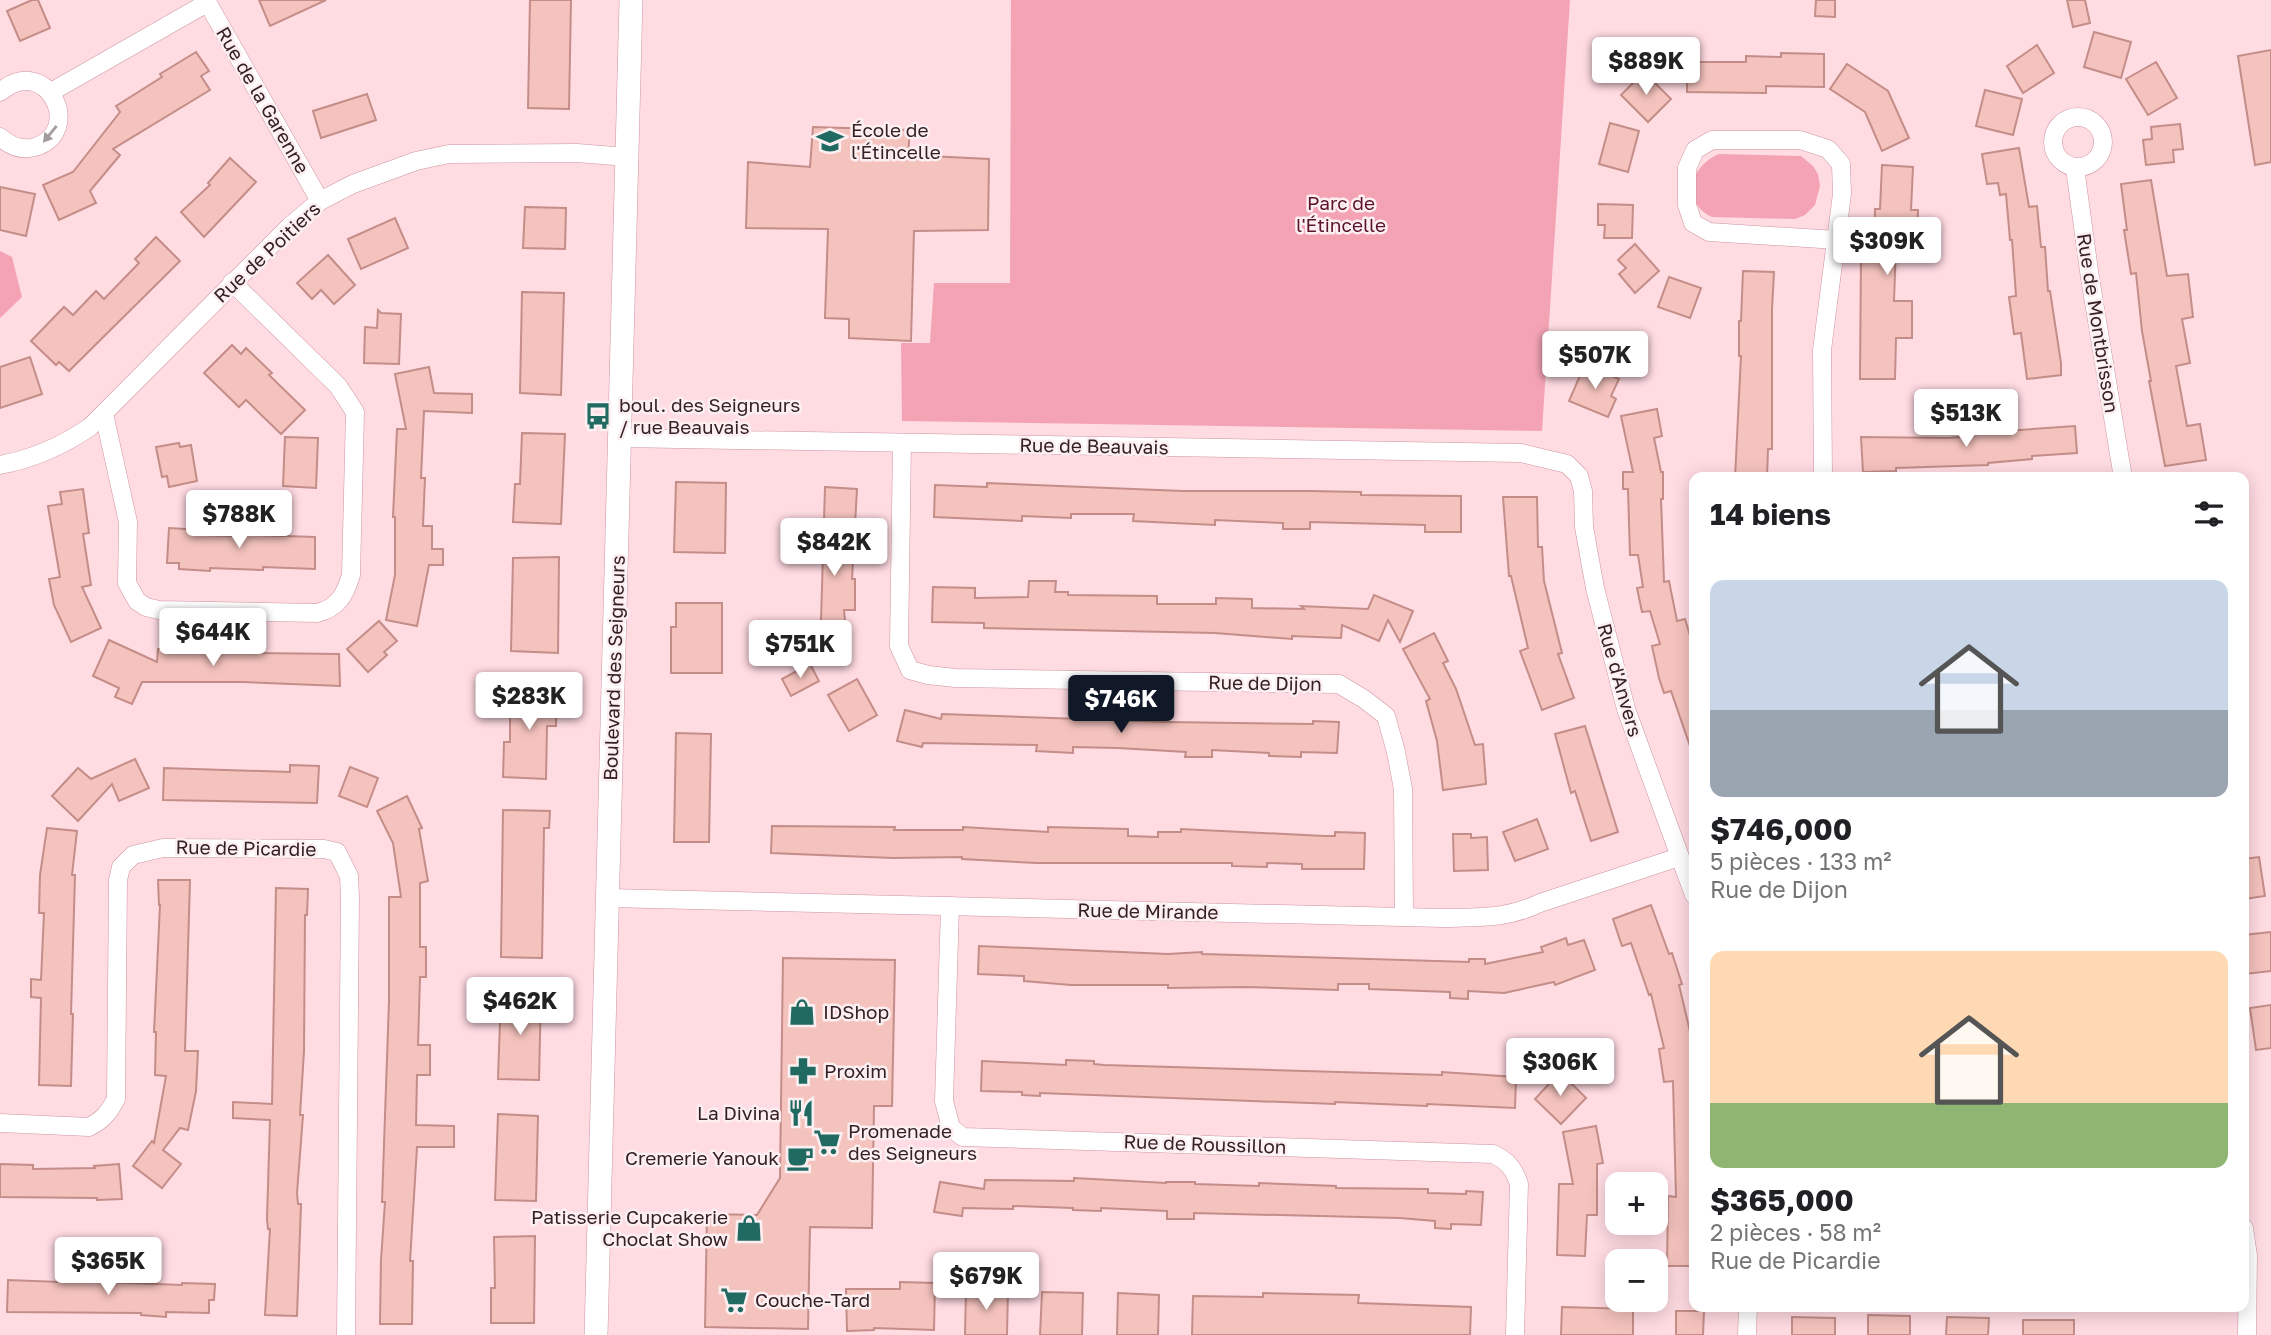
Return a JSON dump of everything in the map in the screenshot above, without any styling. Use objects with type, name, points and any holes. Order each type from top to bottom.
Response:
[{"type":"street","name":"Boulevard des Seigneurs","points":[[596,1335],[631,0]]},
{"type":"street","points":[[51,92],[206,2]]},
{"type":"street","name":"Rue de la Garenne","points":[[206,2],[320,201]]},
{"type":"street","points":[[0,92],[19,81],[42,85],[57,101],[58,122],[48,140],[29,148],[8,144],[0,137]]},
{"type":"street","points":[[1823,472],[1822,350],[1837,240],[1842,194],[1841,164],[1828,149],[1800,141],[1712,140],[1695,150],[1687,168],[1686,205],[1693,223],[1709,232],[1837,240]]},
{"type":"street","name":"Rue de Poitiers","points":[[0,466],[60,446],[90,427],[290,226],[320,201],[353,184],[416,161],[449,154],[564,153],[627,158]]},
{"type":"street","name":"Rue de Montbrisson","points":[[2074,168],[2122,472]]},
{"type":"street","points":[[104,414],[128,522],[127,583],[137,601],[146,607],[159,610],[317,613],[331,610],[347,589],[351,575],[355,412],[338,386],[232,282]]},
{"type":"street","name":"Rue de Beauvais","points":[[620,438],[1521,453],[1567,464]]},
{"type":"street","name":"Rue de Dijon","points":[[902,443],[900,646],[909,670],[955,678],[1339,684],[1386,716],[1403,789],[1404,916]]},
{"type":"street","name":"Rue d'Anvers","points":[[1567,464],[1579,476],[1583,491],[1584,527],[1595,588],[1626,709],[1689,882]]},
{"type":"street","name":"Rue de Picardie","points":[[0,1123],[89,1127],[101,1121],[116,1099],[118,880],[121,867],[133,855],[163,848],[324,849],[337,852],[349,876],[350,897],[346,1335]]},
{"type":"street","name":"Rue de Mirande","points":[[608,898],[1455,918],[1520,913],[1540,903],[1679,857]]},
{"type":"street","name":"Rue de Roussillon","points":[[950,906],[944,1101],[951,1128],[963,1137],[1493,1154],[1506,1160],[1515,1172],[1519,1184],[1515,1335]]},
{"type":"street","points":[[1747,1335],[1748,1312]]},
{"type":"street","points":[[2247,1312],[2247,1335]]},
{"type":"green space","name":"Parc de l'Étincelle","points":[[1011,0],[1570,0],[1542,431],[902,421],[901,343],[930,343],[934,283],[1010,283]]},
{"type":"green space","points":[[1719,154],[1801,156],[1818,174],[1820,186],[1815,205],[1805,215],[1795,219],[1712,217],[1696,203],[1693,184],[1701,167]]},
{"type":"green space","points":[[0,251],[12,257],[22,297],[0,318]]},
{"type":"building","points":[[38,0],[50,28],[20,41],[7,11]]},
{"type":"building","points":[[259,0],[326,0],[270,26]]},
{"type":"building","points":[[530,0],[571,0],[569,109],[528,108]]},
{"type":"building","points":[[1816,0],[1835,0],[1835,17],[1815,16]]},
{"type":"building","points":[[2067,0],[2085,0],[2090,23],[2073,27]]},
{"type":"building","points":[[2094,32],[2131,42],[2121,78],[2084,67]]},
{"type":"building","points":[[2037,45],[2054,73],[2023,93],[2007,66]]},
{"type":"building","points":[[2271,50],[2271,162],[2255,165],[2238,56]]},
{"type":"building","points":[[196,52],[209,71],[201,76],[210,90],[113,149],[120,155],[90,191],[96,203],[59,220],[43,185],[73,172],[120,112],[116,106]]},
{"type":"building","points":[[1781,53],[1824,54],[1824,87],[1766,86],[1766,93],[1687,92],[1687,62],[1746,62],[1746,56],[1781,57]]},
{"type":"building","points":[[2156,62],[2177,98],[2148,115],[2126,79]]},
{"type":"building","points":[[1847,64],[1888,91],[1909,138],[1882,151],[1865,112],[1830,89]]},
{"type":"building","points":[[1644,72],[1671,99],[1648,122],[1621,95]]},
{"type":"building","points":[[1985,90],[2022,99],[2013,135],[1976,126]]},
{"type":"building","points":[[367,94],[376,120],[321,138],[313,111]]},
{"type":"building","points":[[1610,123],[1639,131],[1628,172],[1599,164]]},
{"type":"building","points":[[2180,124],[2183,149],[2173,150],[2174,162],[2146,165],[2143,140],[2152,139],[2151,127]]},
{"type":"building","points":[[813,127],[910,130],[908,155],[989,159],[988,230],[914,231],[911,341],[849,338],[849,319],[825,318],[828,229],[746,228],[748,162],[810,167]]},
{"type":"building","points":[[2019,148],[2029,207],[2037,206],[2041,247],[2045,247],[2048,291],[2061,363],[2061,375],[2027,379],[2021,333],[2014,334],[2009,297],[2016,296],[2006,194],[2000,195],[1998,183],[1987,184],[1982,154]]},
{"type":"building","points":[[230,158],[256,182],[204,237],[181,212],[210,185],[208,183]]},
{"type":"building","points":[[1882,165],[1913,167],[1911,210],[1918,210],[1917,246],[1896,245],[1894,301],[1912,301],[1912,338],[1896,338],[1895,379],[1860,379],[1861,256],[1874,256],[1875,209],[1880,209]]},
{"type":"building","points":[[2151,180],[2167,276],[2188,274],[2193,317],[2182,319],[2190,363],[2176,366],[2187,426],[2200,424],[2206,460],[2165,466],[2149,381],[2136,273],[2131,274],[2124,230],[2127,230],[2121,184]]},
{"type":"building","points":[[0,187],[35,194],[26,236],[0,230]]},
{"type":"building","points":[[1598,204],[1633,205],[1632,238],[1604,238],[1605,225],[1598,225]]},
{"type":"building","points":[[525,207],[566,208],[565,249],[523,248]]},
{"type":"building","points":[[395,218],[408,248],[361,269],[348,239]]},
{"type":"building","points":[[156,237],[180,261],[69,371],[59,362],[56,365],[31,341],[64,307],[73,315],[96,291],[104,299],[139,263],[135,259]]},
{"type":"building","points":[[1635,244],[1659,271],[1635,293],[1619,274],[1626,268],[1618,260]]},
{"type":"building","points":[[328,255],[355,285],[334,304],[321,290],[312,299],[297,283]]},
{"type":"building","points":[[1743,271],[1774,272],[1772,449],[1768,449],[1767,472],[1735,472]]},
{"type":"building","points":[[1669,277],[1701,288],[1690,318],[1658,307]]},
{"type":"building","points":[[522,292],[564,293],[561,395],[520,393]]},
{"type":"building","points":[[378,310],[381,313],[401,314],[399,364],[364,363],[365,327],[377,328]]},
{"type":"building","points":[[232,345],[241,354],[246,348],[305,410],[281,434],[246,400],[239,407],[204,373]]},
{"type":"building","points":[[30,357],[42,394],[0,408],[0,367]]},
{"type":"building","points":[[1585,364],[1619,379],[1611,396],[1616,399],[1608,417],[1569,401]]},
{"type":"building","points":[[429,367],[434,393],[472,394],[472,413],[424,411],[421,478],[425,478],[423,526],[432,526],[432,549],[443,549],[443,565],[429,565],[417,626],[386,620],[395,575],[393,517],[397,429],[406,429],[395,374]]},
{"type":"building","points":[[1657,409],[1662,436],[1654,438],[1663,472],[1661,499],[1664,582],[1669,581],[1677,621],[1685,619],[1689,632],[1689,743],[1671,691],[1664,693],[1659,678],[1652,646],[1660,644],[1650,611],[1642,612],[1637,588],[1643,587],[1638,555],[1630,555],[1628,489],[1623,489],[1623,472],[1633,472],[1621,416]]},
{"type":"building","points":[[2075,426],[2077,453],[2032,456],[2032,459],[1988,465],[1896,468],[1896,471],[1863,472],[1861,437],[1948,438],[1962,437],[1961,429],[1977,428],[1977,433]]},
{"type":"building","points":[[522,433],[565,434],[561,524],[513,522],[515,484],[520,484]]},
{"type":"building","points":[[285,437],[318,438],[316,488],[283,486]]},
{"type":"building","points":[[179,443],[180,447],[191,445],[197,481],[169,487],[167,476],[162,477],[156,447]]},
{"type":"building","points":[[676,482],[726,483],[725,553],[674,552]]},
{"type":"building","points":[[987,483],[1183,491],[1310,491],[1361,492],[1361,495],[1461,496],[1461,532],[1425,532],[1425,525],[1310,522],[1310,529],[1283,529],[1283,523],[1215,520],[1215,525],[1133,521],[1134,514],[1071,514],[1071,518],[1022,516],[1022,521],[934,517],[935,485],[987,487]]},
{"type":"building","points":[[825,487],[857,489],[852,579],[855,579],[855,610],[844,610],[847,643],[844,644],[845,655],[798,659],[796,637],[806,636],[805,622],[821,621]]},
{"type":"building","points":[[83,489],[89,533],[83,534],[91,585],[82,587],[101,628],[71,642],[54,605],[49,579],[60,577],[48,506],[62,504],[60,492]]},
{"type":"building","points":[[1503,497],[1537,497],[1538,547],[1542,547],[1544,581],[1562,653],[1558,654],[1574,698],[1542,710],[1520,651],[1528,648],[1509,576]]},
{"type":"building","points":[[234,524],[252,525],[252,535],[315,537],[315,569],[210,568],[210,571],[179,569],[179,563],[167,563],[169,528],[202,530],[202,535],[234,536]]},
{"type":"building","points":[[559,557],[558,653],[511,651],[513,558]]},
{"type":"building","points":[[1029,581],[1056,581],[1055,592],[1068,592],[1068,595],[1157,596],[1157,604],[1216,604],[1216,598],[1252,599],[1252,608],[1304,609],[1301,606],[1368,609],[1374,595],[1413,611],[1400,642],[1388,620],[1379,641],[1342,625],[1341,638],[1292,636],[1292,639],[1215,633],[984,628],[984,623],[932,622],[933,587],[975,588],[975,598],[1028,597]]},
{"type":"building","points":[[676,603],[722,603],[722,673],[671,673],[671,627],[676,627]]},
{"type":"building","points":[[379,621],[397,641],[384,652],[387,655],[368,672],[347,649]]},
{"type":"building","points":[[1434,633],[1448,661],[1443,663],[1456,689],[1475,745],[1483,744],[1486,784],[1443,790],[1437,741],[1426,701],[1430,699],[1403,649]]},
{"type":"building","points":[[109,640],[157,662],[158,649],[243,646],[243,653],[339,654],[340,686],[142,682],[132,704],[115,697],[119,688],[93,676]]},
{"type":"building","points":[[810,664],[819,681],[791,696],[782,679]]},
{"type":"building","points":[[857,679],[877,715],[849,731],[828,695]]},
{"type":"building","points":[[510,687],[557,687],[556,726],[547,726],[546,779],[503,777],[504,742],[510,742]]},
{"type":"building","points":[[905,710],[941,719],[942,714],[1166,722],[1339,722],[1337,753],[1301,752],[1301,757],[1212,750],[1212,757],[1185,757],[1186,752],[1118,748],[1073,747],[1073,753],[1036,751],[1037,745],[923,743],[922,747],[897,741]]},
{"type":"building","points":[[1585,726],[1618,832],[1591,841],[1575,791],[1571,793],[1555,734]]},
{"type":"building","points":[[676,733],[711,734],[709,842],[674,842]]},
{"type":"building","points":[[135,759],[149,788],[119,801],[112,784],[78,821],[52,796],[78,768],[91,779]]},
{"type":"building","points":[[290,765],[319,766],[317,803],[163,800],[164,768],[290,772]]},
{"type":"building","points":[[350,767],[378,778],[367,807],[339,796]]},
{"type":"building","points":[[407,796],[422,828],[419,829],[428,881],[420,883],[420,947],[426,947],[426,977],[420,977],[418,1045],[430,1045],[430,1075],[417,1075],[416,1125],[454,1126],[454,1147],[417,1147],[410,1261],[413,1261],[412,1324],[380,1324],[385,1202],[382,1202],[389,1001],[389,897],[401,897],[393,843],[377,811]]},
{"type":"building","points":[[503,810],[550,811],[549,828],[544,828],[542,958],[501,957]]},
{"type":"building","points":[[1537,819],[1548,849],[1515,861],[1503,832]]},
{"type":"building","points":[[772,826],[895,827],[894,830],[963,830],[963,827],[1048,832],[1048,827],[1128,829],[1128,836],[1158,837],[1158,832],[1181,832],[1181,829],[1324,836],[1335,836],[1335,832],[1365,833],[1364,869],[1302,869],[1302,864],[1267,863],[1267,867],[1232,866],[1232,863],[1037,863],[962,857],[893,858],[771,853]]},
{"type":"building","points":[[47,828],[77,831],[72,875],[75,875],[71,1086],[39,1085],[41,998],[31,997],[31,979],[41,980],[44,913],[39,913],[40,875]]},
{"type":"building","points":[[1453,834],[1471,834],[1471,838],[1487,837],[1488,870],[1454,871]]},
{"type":"building","points":[[2259,857],[2265,896],[2249,898],[2249,858]]},
{"type":"building","points":[[158,880],[190,880],[185,1051],[198,1051],[196,1091],[188,1130],[180,1128],[163,1150],[181,1164],[162,1188],[133,1166],[152,1141],[154,1143],[166,1076],[155,1075],[154,1032],[160,905]]},
{"type":"building","points":[[276,888],[308,889],[300,1115],[303,1115],[297,1193],[298,1204],[301,1204],[297,1316],[265,1315],[270,1229],[267,1219],[270,1120],[233,1118],[233,1102],[272,1104]]},
{"type":"building","points":[[1651,905],[1682,984],[1679,985],[1689,1027],[1689,1266],[1668,1266],[1668,1196],[1676,1197],[1673,1081],[1664,1082],[1659,1049],[1664,1048],[1651,994],[1649,995],[1631,943],[1622,946],[1613,919]]},
{"type":"building","points":[[2271,932],[2271,971],[2249,974],[2249,934]]},
{"type":"building","points":[[1566,938],[1568,945],[1584,940],[1595,970],[1555,985],[1554,982],[1504,993],[1468,991],[1468,999],[1450,998],[1450,992],[1369,989],[1369,984],[1338,984],[1338,990],[1168,988],[1168,985],[1071,985],[1024,981],[1024,976],[978,974],[979,946],[1469,962],[1469,959],[1485,959],[1485,964],[1543,952],[1541,947]]},
{"type":"building","name":"Promenade des Seigneurs","points":[[783,958],[895,960],[892,1106],[874,1106],[872,1228],[810,1227],[808,1329],[705,1327],[707,1214],[757,1215],[780,1178]]},
{"type":"building","points":[[501,993],[541,994],[539,1080],[498,1079]]},
{"type":"building","points":[[2271,1005],[2271,1048],[2256,1050],[2250,1008]]},
{"type":"building","points":[[1066,1060],[1094,1061],[1094,1064],[1104,1065],[1442,1075],[1442,1072],[1516,1077],[1515,1108],[1040,1093],[1040,1096],[1022,1095],[1022,1092],[981,1091],[982,1061],[1066,1065]]},
{"type":"building","points":[[1560,1072],[1586,1098],[1561,1124],[1535,1099]]},
{"type":"building","points":[[498,1114],[538,1116],[536,1201],[495,1200]]},
{"type":"building","points":[[1596,1126],[1603,1163],[1597,1164],[1597,1215],[1587,1215],[1585,1256],[1557,1255],[1559,1184],[1573,1184],[1563,1132]]},
{"type":"building","points":[[0,1164],[33,1165],[33,1169],[95,1168],[94,1166],[119,1164],[122,1199],[0,1197]]},
{"type":"building","points":[[1074,1178],[1259,1186],[1259,1183],[1336,1188],[1428,1189],[1428,1193],[1483,1192],[1481,1225],[1451,1224],[1451,1229],[1435,1228],[1435,1221],[1400,1218],[1194,1213],[1194,1219],[1167,1219],[1167,1211],[1101,1208],[1101,1211],[1013,1206],[1013,1209],[963,1208],[962,1216],[934,1212],[940,1182],[984,1189],[985,1180],[1074,1181]]},
{"type":"building","points":[[535,1236],[534,1323],[491,1323],[491,1288],[495,1288],[494,1237]]},
{"type":"building","points":[[60,1275],[77,1276],[77,1281],[215,1284],[214,1300],[209,1300],[209,1313],[166,1312],[166,1317],[141,1313],[7,1312],[8,1280],[60,1282]]},
{"type":"building","points":[[900,1282],[935,1283],[934,1330],[874,1328],[847,1331],[846,1289],[900,1289]]},
{"type":"building","points":[[966,1289],[1008,1290],[1007,1335],[965,1335]]},
{"type":"building","points":[[1042,1292],[1083,1293],[1082,1335],[1040,1335]]},
{"type":"building","points":[[1118,1293],[1159,1295],[1158,1335],[1117,1335]]},
{"type":"building","points":[[1263,1293],[1359,1295],[1358,1303],[1471,1307],[1470,1335],[1192,1335],[1193,1296],[1263,1297]]},
{"type":"building","points":[[1562,1307],[1633,1312],[1633,1335],[1561,1335]]},
{"type":"building","points":[[1676,1311],[1704,1312],[1703,1335],[1676,1335]]},
{"type":"building","points":[[1868,1315],[1910,1316],[1910,1335],[1868,1335]]},
{"type":"building","points":[[1792,1317],[1835,1318],[1835,1335],[1792,1335]]},
{"type":"building","points":[[1947,1317],[1989,1318],[1988,1335],[1946,1335]]},
{"type":"building","points":[[2023,1320],[2074,1320],[2074,1335],[2023,1335]]},
{"type":"place","name":"École de l'Étincelle","points":[[830,141]]},
{"type":"place","name":"boul. des Seigneurs / rue Beauvais","points":[[598,416]]},
{"type":"place","name":"IDShop","points":[[802,1012]]},
{"type":"place","name":"Proxim","points":[[803,1071]]},
{"type":"place","name":"La Divina","points":[[801,1113]]},
{"type":"place","name":"Promenade des Seigneurs","points":[[827,1142]]},
{"type":"place","name":"Cremerie Yanouk","points":[[800,1158]]},
{"type":"place","name":"Patisserie Cupcakerie Choclat Show","points":[[749,1228]]},
{"type":"place","name":"Couche-Tard","points":[[734,1300]]}]
